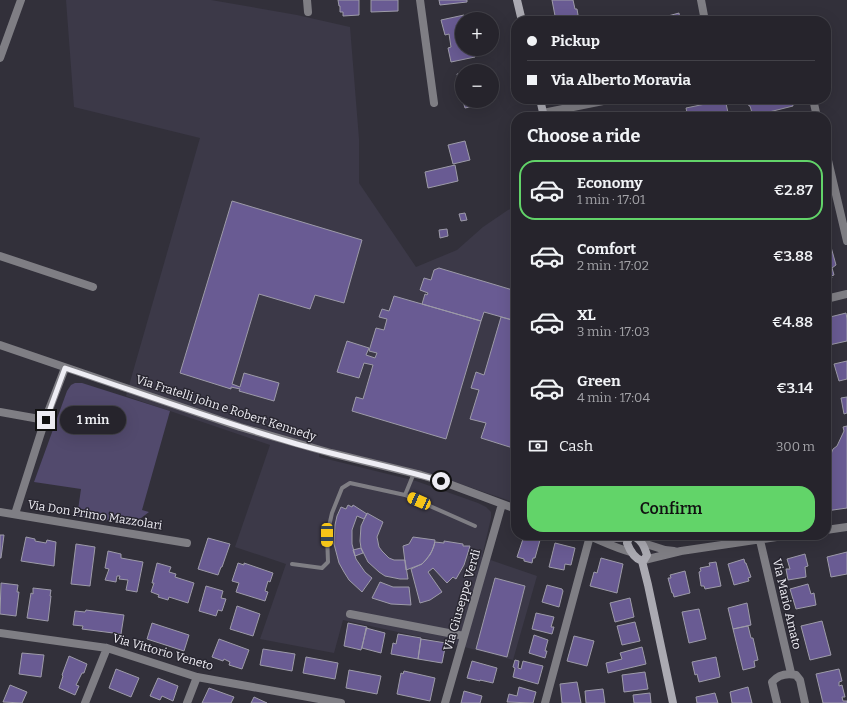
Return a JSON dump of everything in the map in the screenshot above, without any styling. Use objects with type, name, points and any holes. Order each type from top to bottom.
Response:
[{"type":"street","points":[[0,58],[21,0]]},
{"type":"street","points":[[307,0],[308,12]]},
{"type":"street","points":[[420,0],[434,103]]},
{"type":"street","points":[[517,0],[521,16]]},
{"type":"street","points":[[701,0],[704,16]]},
{"type":"street","points":[[556,112],[591,104]]},
{"type":"street","points":[[831,172],[847,236]]},
{"type":"street","points":[[0,256],[93,287]]},
{"type":"street","points":[[831,298],[847,294]]},
{"type":"street","name":"Via Fratelli John e Robert Kennedy","points":[[0,345],[240,427],[323,451],[414,473],[441,481],[511,507]]},
{"type":"street","points":[[15,514],[65,368]]},
{"type":"street","points":[[0,412],[46,420]]},
{"type":"street","name":"Via Giuseppe Verdi","points":[[445,703],[502,504]]},
{"type":"street","name":"Via Don Primo Mazzolari","points":[[0,512],[187,543]]},
{"type":"street","points":[[831,529],[847,527]]},
{"type":"street","points":[[545,703],[591,540]]},
{"type":"street","points":[[598,540],[613,547],[631,552]]},
{"type":"street","points":[[632,540],[627,543],[631,552],[638,560],[643,561],[681,551],[742,540]]},
{"type":"street","points":[[637,540],[647,555],[643,561],[673,703]]},
{"type":"street","points":[[641,540],[665,550],[681,551]]},
{"type":"street","name":"Via Mario Amato","points":[[760,540],[791,673],[796,675],[800,680],[806,703]]},
{"type":"street","points":[[350,614],[464,636]]},
{"type":"street","name":"Via Vittorio Veneto","points":[[0,633],[107,648],[197,677],[341,703]]},
{"type":"street","points":[[85,703],[107,648]]},
{"type":"street","points":[[777,703],[772,682],[777,677],[791,673]]},
{"type":"street","points":[[186,703],[197,677]]},
{"type":"street","points":[[290,703],[293,694]]},
{"type":"lane","points":[[405,495],[414,473]]},
{"type":"lane","points":[[292,564],[322,568],[328,562],[327,535],[332,513],[342,488],[350,483],[405,495],[475,526]]},
{"type":"shaded area","points":[[66,0],[211,0],[297,15],[350,27],[359,139],[359,183],[416,267],[457,250],[483,227],[511,209],[511,501],[443,478],[320,447],[319,457],[416,481],[478,503],[486,507],[491,512],[482,557],[537,576],[513,660],[457,645],[343,620],[334,653],[260,639],[286,564],[235,547],[270,445],[126,396],[200,138],[74,107]]},
{"type":"shaded area","points":[[75,383],[82,383],[170,411],[142,510],[149,512],[137,521],[131,523],[77,517],[81,489],[34,482],[67,391],[71,385]]},
{"type":"building","points":[[338,0],[359,0],[359,15],[343,16],[343,12],[340,12]]},
{"type":"building","points":[[371,0],[398,0],[398,11],[371,12]]},
{"type":"building","points":[[439,0],[467,0],[467,2],[440,5]]},
{"type":"building","points":[[552,0],[573,0],[578,16],[555,16]]},
{"type":"building","points":[[679,13],[679,16],[668,16]]},
{"type":"building","points":[[455,17],[455,56],[475,57],[451,62],[448,48],[451,47],[449,34],[445,35],[441,20]]},
{"type":"building","points":[[705,104],[726,104],[728,112],[687,112],[686,108]]},
{"type":"building","points":[[748,104],[793,104],[793,106],[769,112],[752,112]]},
{"type":"building","points":[[465,141],[470,160],[453,164],[448,145]]},
{"type":"building","points":[[455,165],[458,181],[428,188],[425,172]]},
{"type":"building","points":[[232,201],[362,240],[344,303],[315,295],[310,309],[259,294],[232,384],[240,387],[244,373],[279,383],[274,401],[239,391],[240,389],[231,387],[231,389],[180,373]]},
{"type":"building","points":[[465,213],[467,220],[461,221],[459,214]]},
{"type":"building","points":[[447,229],[448,236],[440,238],[439,230]]},
{"type":"building","points":[[831,247],[836,265],[832,268],[834,275],[831,276]]},
{"type":"building","points":[[439,268],[511,290],[511,320],[484,312],[481,321],[422,304],[425,294],[427,295],[428,293],[420,290],[424,278],[431,280],[434,270]]},
{"type":"building","points":[[394,296],[481,321],[446,439],[352,411],[356,397],[363,399],[373,365],[364,363],[359,378],[337,372],[347,341],[369,348],[366,355],[375,358],[377,353],[369,351],[376,328],[384,330],[387,319],[379,317],[382,309],[389,311]]},
{"type":"building","points":[[846,313],[847,341],[831,345],[831,317]]},
{"type":"building","points":[[501,317],[511,320],[511,447],[481,438],[486,423],[470,419],[479,390],[471,388],[476,372],[484,375]]},
{"type":"building","points":[[847,361],[847,379],[839,381],[834,364]]},
{"type":"building","points":[[847,397],[847,413],[844,414],[841,398]]},
{"type":"building","points":[[847,426],[847,508],[831,510],[831,454],[833,449],[837,446],[844,431],[843,427]]},
{"type":"building","points":[[348,505],[352,507],[353,505],[367,514],[364,519],[357,516],[352,530],[352,544],[356,559],[365,572],[372,578],[362,592],[349,580],[344,572],[339,563],[334,544],[337,516],[341,507],[346,509]]},
{"type":"building","points":[[367,513],[383,522],[377,537],[379,547],[389,558],[394,560],[405,560],[408,579],[385,576],[368,562],[361,548],[360,541],[361,526]]},
{"type":"building","points":[[0,535],[4,535],[1,558],[0,558]]},
{"type":"building","points":[[26,537],[35,539],[35,541],[46,543],[47,540],[56,542],[54,566],[21,561]]},
{"type":"building","points":[[413,537],[435,540],[434,546],[430,555],[422,564],[406,570],[403,546],[409,544]]},
{"type":"building","points":[[208,538],[230,544],[218,575],[198,569]]},
{"type":"building","points":[[523,540],[540,540],[532,563],[517,557]]},
{"type":"building","points":[[444,541],[463,544],[463,546],[470,546],[464,565],[456,579],[453,577],[447,583],[433,568],[428,572],[442,592],[430,600],[420,603],[411,569],[422,564],[426,560],[432,551],[435,542],[444,543]]},
{"type":"building","points":[[555,543],[575,548],[571,565],[565,564],[564,570],[549,567]]},
{"type":"building","points":[[76,544],[95,547],[90,586],[71,584]]},
{"type":"building","points":[[361,548],[363,553],[355,556],[353,550]]},
{"type":"building","points":[[108,551],[121,554],[121,558],[143,562],[137,592],[126,590],[128,580],[119,579],[120,576],[117,576],[116,582],[105,580],[109,569],[105,568]]},
{"type":"building","points":[[847,552],[847,574],[831,577],[827,557]]},
{"type":"building","points":[[805,554],[808,566],[805,567],[806,577],[788,580],[786,569],[790,569],[787,559]]},
{"type":"building","points":[[601,558],[623,564],[617,593],[590,586],[594,572],[597,573]]},
{"type":"building","points":[[744,559],[751,577],[748,578],[749,581],[734,585],[728,564]]},
{"type":"building","points":[[716,562],[721,586],[705,589],[704,586],[701,586],[699,572],[701,571],[700,568],[710,566],[709,563]]},
{"type":"building","points":[[157,563],[171,567],[169,572],[176,574],[175,577],[194,583],[188,603],[169,597],[168,600],[158,597],[159,595],[151,592]]},
{"type":"building","points":[[238,563],[244,565],[244,563],[273,573],[270,582],[268,581],[265,591],[268,592],[265,601],[236,592],[239,583],[232,581]]},
{"type":"building","points":[[685,571],[690,593],[674,597],[668,578],[671,578],[670,575]]},
{"type":"building","points":[[495,578],[525,586],[507,657],[476,649]]},
{"type":"building","points":[[380,582],[393,587],[409,587],[411,605],[391,604],[372,598]]},
{"type":"building","points":[[1,583],[18,585],[17,592],[19,592],[16,616],[0,614]]},
{"type":"building","points":[[808,584],[811,594],[814,593],[816,605],[796,609],[790,589]]},
{"type":"building","points":[[547,585],[562,589],[563,591],[559,607],[542,602]]},
{"type":"building","points":[[206,586],[223,591],[221,598],[226,599],[222,611],[218,610],[216,616],[199,611]]},
{"type":"building","points":[[33,588],[51,590],[48,621],[27,618]]},
{"type":"building","points":[[630,598],[634,617],[615,622],[610,603]]},
{"type":"building","points":[[747,603],[751,625],[733,629],[728,608]]},
{"type":"building","points":[[237,606],[260,614],[253,636],[230,629]]},
{"type":"building","points":[[699,609],[706,639],[689,643],[682,612]]},
{"type":"building","points":[[86,610],[124,615],[121,634],[82,629],[83,626],[73,625],[75,611],[85,612]]},
{"type":"building","points":[[536,613],[554,617],[551,627],[554,627],[552,634],[532,629]]},
{"type":"building","points":[[822,621],[831,655],[810,660],[801,626]]},
{"type":"building","points":[[635,622],[640,641],[622,645],[617,626]]},
{"type":"building","points":[[152,623],[189,635],[184,651],[147,639]]},
{"type":"building","points":[[348,623],[367,627],[361,650],[344,646]]},
{"type":"building","points":[[748,626],[751,638],[753,638],[758,660],[754,661],[755,667],[743,670],[733,629]]},
{"type":"building","points":[[366,628],[385,633],[381,653],[362,648]]},
{"type":"building","points":[[398,634],[421,638],[418,659],[391,654],[393,643],[396,644]]},
{"type":"building","points":[[534,635],[548,640],[545,658],[529,653]]},
{"type":"building","points":[[574,636],[594,641],[587,666],[567,661]]},
{"type":"building","points":[[219,639],[249,650],[242,669],[229,665],[230,662],[224,659],[223,661],[212,657]]},
{"type":"building","points":[[421,639],[446,643],[442,663],[418,659]]},
{"type":"building","points":[[642,647],[646,664],[608,673],[606,663],[622,659],[620,653]]},
{"type":"building","points":[[263,649],[295,654],[292,671],[260,665]]},
{"type":"building","points":[[22,653],[44,655],[41,677],[19,674]]},
{"type":"building","points":[[69,656],[87,664],[84,673],[82,673],[76,685],[79,686],[75,695],[59,688]]},
{"type":"building","points":[[306,657],[338,663],[335,679],[303,673]]},
{"type":"building","points":[[716,657],[720,677],[699,682],[697,674],[695,675],[692,662]]},
{"type":"building","points":[[515,660],[519,661],[518,668],[521,669],[523,661],[543,666],[538,684],[513,677]]},
{"type":"building","points":[[472,661],[497,668],[493,683],[467,678]]},
{"type":"building","points":[[116,669],[139,678],[131,697],[109,688]]},
{"type":"building","points":[[839,669],[842,681],[839,682],[839,686],[842,685],[845,697],[842,697],[843,701],[847,701],[847,703],[823,703],[816,674]]},
{"type":"building","points":[[349,670],[381,676],[377,694],[346,688]]},
{"type":"building","points":[[404,671],[435,678],[430,701],[397,694],[401,673],[403,674]]},
{"type":"building","points":[[645,672],[648,689],[624,692],[622,675]]},
{"type":"building","points":[[158,678],[178,686],[173,701],[162,696],[160,700],[150,696]]},
{"type":"building","points":[[577,682],[581,703],[562,703],[560,684]]},
{"type":"building","points":[[10,685],[27,692],[22,703],[3,702]]},
{"type":"building","points":[[519,687],[536,692],[533,703],[507,702],[509,694],[517,696]]},
{"type":"building","points":[[748,687],[752,703],[732,703],[730,692]]},
{"type":"building","points":[[209,688],[234,697],[231,703],[202,703]]},
{"type":"building","points":[[603,689],[605,703],[586,703],[585,691]]},
{"type":"building","points":[[464,691],[482,696],[480,703],[461,703]]},
{"type":"building","points":[[650,693],[651,703],[634,703],[633,695]]},
{"type":"building","points":[[715,693],[718,703],[697,703],[696,697]]},
{"type":"building","points":[[254,697],[267,703],[251,703]]},
{"type":"route","points":[[46,420],[65,368],[240,427],[293,443],[441,481]]}]
